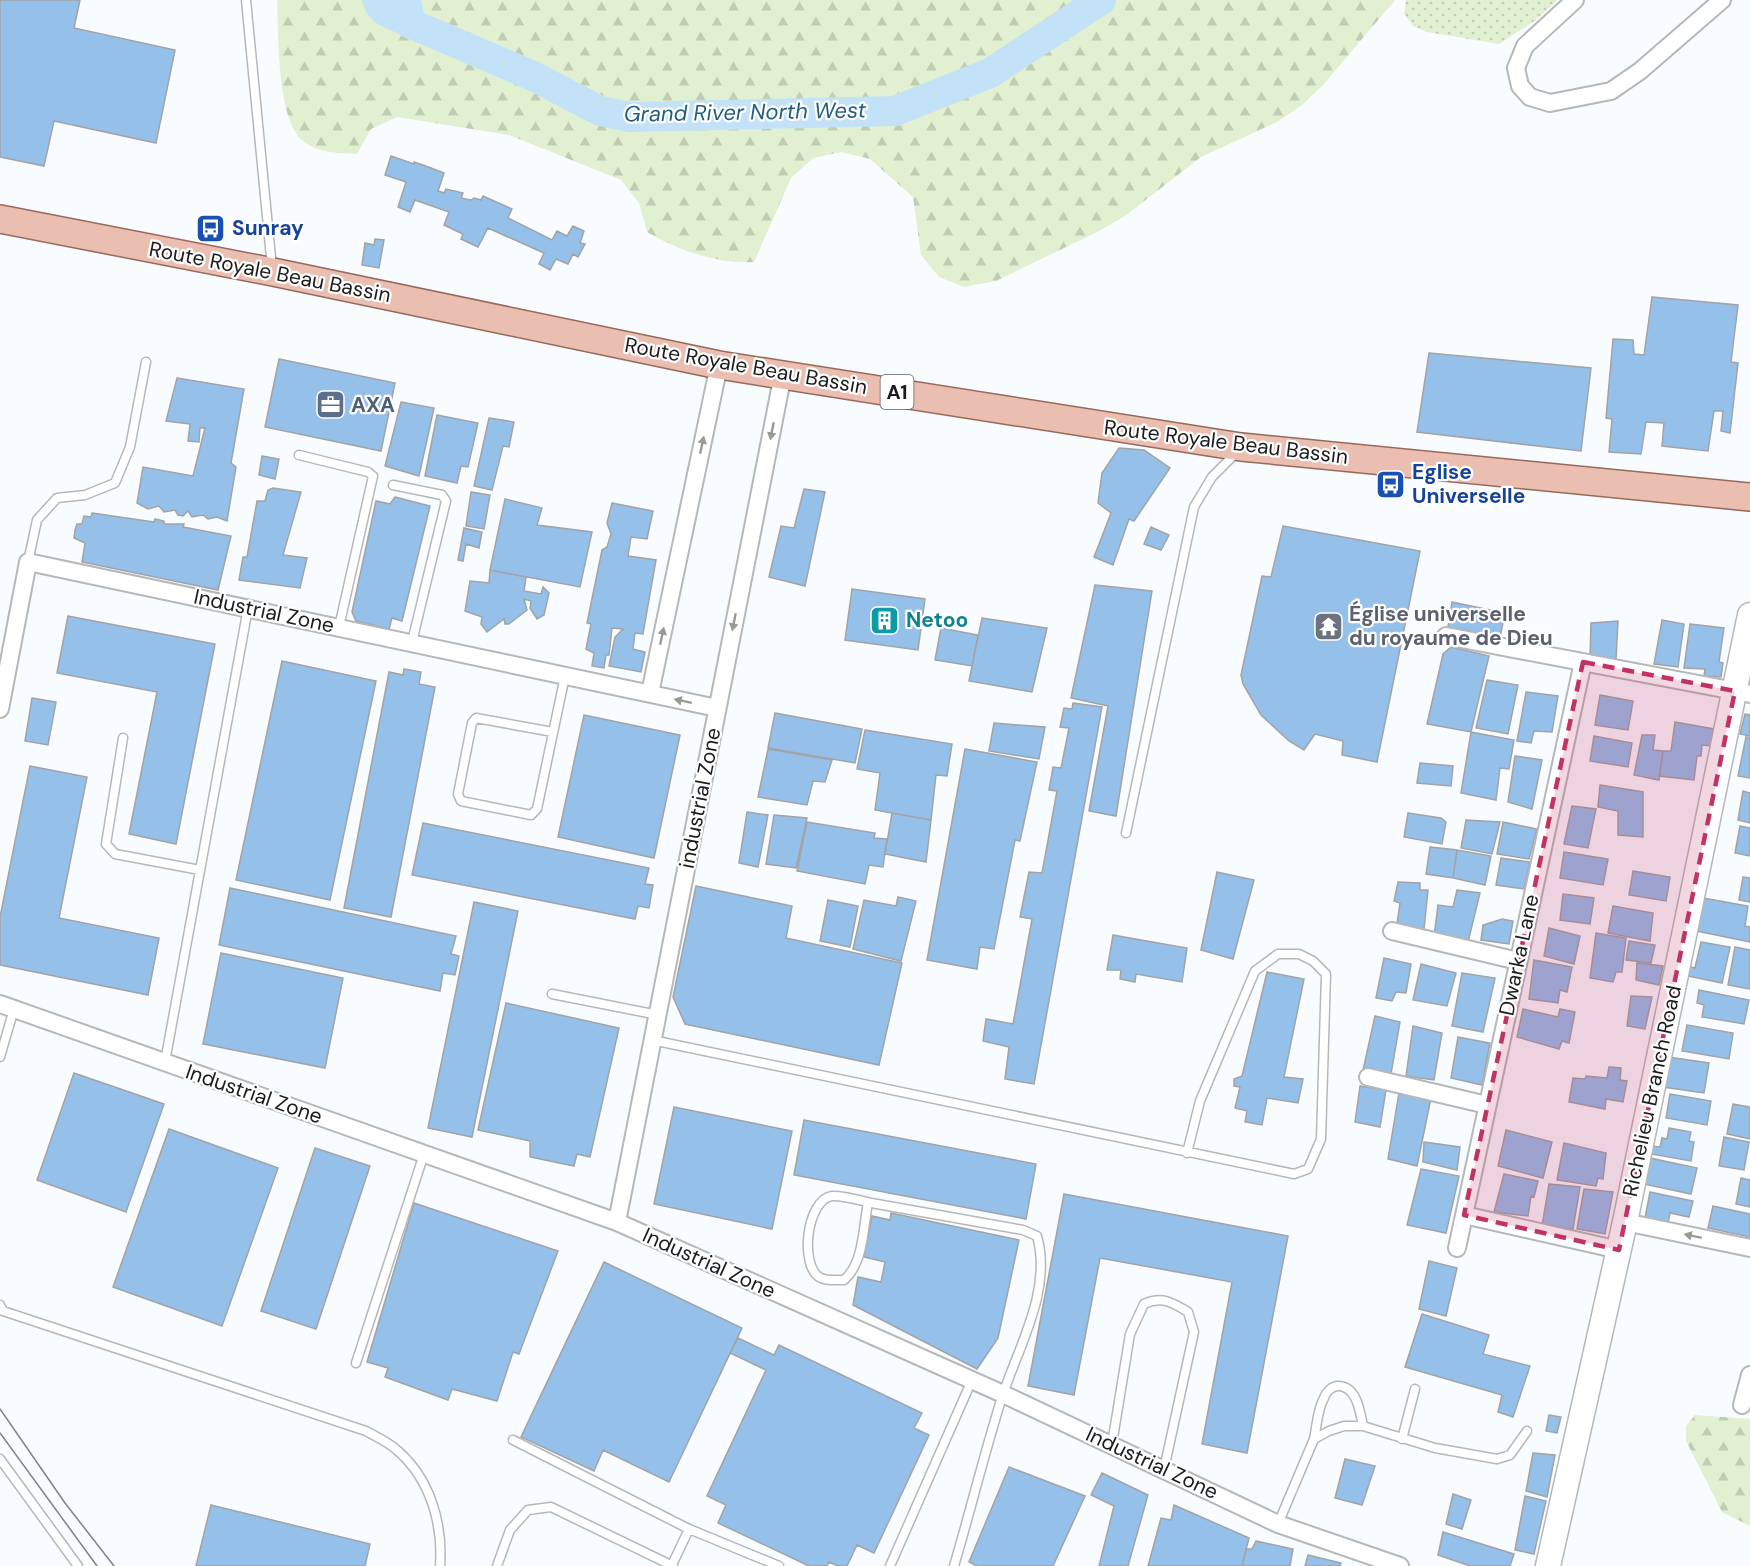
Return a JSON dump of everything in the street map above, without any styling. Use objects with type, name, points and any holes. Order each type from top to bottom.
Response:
[{"type":"main road","name":"Route Royale Beau Bassin","points":[[0,219],[273,272],[719,365],[1241,447],[1750,497]]},
{"type":"main road","name":"Richelieu Branch Road","points":[[1548,1566],[1743,693],[1750,621]]},
{"type":"street","points":[[1575,0],[1525,46],[1516,68],[1520,86],[1530,97],[1550,103],[1611,91],[1640,71],[1722,0]]},
{"type":"street","points":[[650,693],[719,365]]},
{"type":"street","name":"industrial Zone","points":[[617,1222],[783,374]]},
{"type":"street","points":[[0,709],[28,562]]},
{"type":"street","name":"Industrial Zone","points":[[28,562],[717,708]]},
{"type":"street","points":[[1446,636],[1743,693]]},
{"type":"street","name":"Dwarka Lane","points":[[1457,1248],[1583,662]]},
{"type":"street","points":[[1392,931],[1518,961]]},
{"type":"street","name":"Industrial Zone","points":[[7,1006],[617,1222],[1003,1394],[1164,1468],[1278,1524],[1400,1566]]},
{"type":"street","points":[[1368,1077],[1487,1105]]},
{"type":"street","points":[[1464,1215],[1619,1250]]},
{"type":"street","points":[[1625,1222],[1750,1248]]},
{"type":"street","points":[[1742,1405],[1750,1376]]},
{"type":"lane","points":[[246,0],[273,272]]},
{"type":"lane","points":[[28,562],[38,519],[57,498],[86,495],[115,483],[130,447],[146,362]]},
{"type":"lane","points":[[1126,833],[1194,507],[1212,477],[1241,447]]},
{"type":"lane","points":[[299,455],[368,472],[373,476],[339,627]]},
{"type":"lane","points":[[393,485],[442,495],[446,501],[412,642]]},
{"type":"lane","points":[[165,1062],[248,608]]},
{"type":"lane","points":[[553,732],[476,718],[472,723],[458,794],[461,801],[531,815],[537,809],[565,676]]},
{"type":"lane","points":[[123,738],[106,844],[110,851],[115,854],[200,870]]},
{"type":"lane","points":[[652,1040],[1187,1153],[1294,1174],[1308,1170],[1321,1139],[1326,1047],[1326,974],[1313,961],[1299,954],[1278,954],[1255,971],[1200,1101],[1187,1153]]},
{"type":"lane","points":[[552,993],[658,1015]]},
{"type":"lane","points":[[0,1057],[7,1006]]},
{"type":"lane","points":[[356,1363],[424,1154]]},
{"type":"lane","points":[[868,1203],[857,1262],[852,1273],[844,1280],[822,1279],[812,1272],[807,1259],[812,1215],[819,1202],[831,1196],[1023,1230],[1037,1236],[1042,1255],[1033,1314],[1003,1394],[954,1566]]},
{"type":"lane","points":[[1112,1444],[1130,1334],[1144,1304],[1156,1299],[1170,1301],[1188,1312],[1194,1332],[1164,1468]]},
{"type":"lane","points":[[0,1305],[3,1311],[366,1431],[398,1451],[419,1477],[435,1507],[442,1542],[440,1566]]},
{"type":"lane","points":[[890,1566],[972,1380]]},
{"type":"lane","points":[[1278,1524],[1314,1439],[1323,1399],[1328,1390],[1336,1386],[1346,1388],[1353,1394],[1363,1426]]},
{"type":"lane","points":[[1402,1439],[1415,1389]]},
{"type":"lane","points":[[1314,1439],[1344,1426],[1363,1426],[1402,1439],[1463,1454],[1497,1459],[1510,1455],[1527,1431]]},
{"type":"lane","points":[[513,1440],[688,1529],[779,1566]]},
{"type":"lane","points":[[0,1459],[78,1566]]},
{"type":"lane","points":[[497,1566],[510,1530],[528,1510],[551,1507],[673,1566],[688,1529]]},
{"type":"highlighted area","points":[[1583,662],[1735,691],[1619,1250],[1464,1215]]},
{"type":"green space","points":[[277,0],[1395,0],[1323,85],[1302,105],[1277,122],[1201,157],[1125,216],[1099,231],[996,281],[964,287],[939,277],[921,255],[913,197],[870,159],[842,152],[813,158],[791,178],[754,262],[740,262],[699,255],[647,232],[639,203],[621,180],[509,135],[397,117],[371,129],[357,154],[328,152],[315,148],[303,141],[294,130],[283,95]]},
{"type":"green space","points":[[1406,0],[1557,0],[1536,20],[1499,44],[1427,32],[1413,26],[1404,14]]},
{"type":"green space","points":[[1695,1415],[1750,1419],[1750,1526],[1722,1512],[1686,1441],[1686,1426]]},
{"type":"water","points":[[362,0],[421,0],[428,34],[415,39],[389,30],[369,16]]},
{"type":"building","points":[[0,0],[80,0],[74,28],[175,50],[156,143],[54,121],[44,166],[0,157]]},
{"type":"building","points":[[391,156],[444,173],[438,191],[444,193],[446,189],[463,193],[461,198],[471,200],[474,198],[481,200],[483,196],[512,209],[508,218],[552,240],[557,231],[567,236],[573,226],[584,231],[580,243],[585,244],[578,257],[573,254],[568,264],[556,259],[550,270],[539,264],[544,253],[488,228],[478,247],[461,239],[463,234],[444,225],[449,212],[415,200],[410,212],[398,207],[406,182],[385,175]]},
{"type":"building","points":[[375,239],[384,240],[379,268],[362,265],[365,243],[374,245]]},
{"type":"building","points":[[1652,297],[1738,305],[1731,362],[1738,363],[1730,433],[1721,431],[1723,411],[1714,411],[1708,451],[1662,446],[1664,423],[1646,422],[1641,454],[1609,452],[1612,419],[1606,418],[1613,339],[1633,340],[1634,354],[1644,355]]},
{"type":"building","points":[[1429,353],[1591,368],[1581,451],[1417,432]]},
{"type":"building","name":"AXA","points":[[279,359],[395,383],[381,451],[265,427]]},
{"type":"building","points":[[177,378],[244,389],[231,463],[236,467],[227,521],[217,517],[208,519],[203,515],[192,517],[188,511],[183,516],[178,515],[175,510],[164,512],[159,506],[148,509],[137,503],[143,467],[193,476],[205,428],[200,428],[199,442],[188,441],[190,424],[166,421]]},
{"type":"building","points":[[401,402],[434,408],[419,476],[385,466]]},
{"type":"building","points":[[437,415],[478,423],[468,467],[461,466],[457,483],[425,476]]},
{"type":"building","points":[[489,418],[514,422],[509,447],[503,446],[492,490],[474,486]]},
{"type":"building","points":[[1119,448],[1144,450],[1170,468],[1134,521],[1129,519],[1113,565],[1094,557],[1111,513],[1098,503],[1102,473]]},
{"type":"building","points":[[262,456],[279,459],[275,479],[259,475]]},
{"type":"building","points":[[273,488],[301,492],[283,555],[307,558],[300,588],[239,580],[243,557],[247,557],[257,501],[265,501],[268,490]]},
{"type":"building","points":[[804,489],[825,492],[805,586],[769,577],[781,526],[794,528]]},
{"type":"building","points":[[471,492],[490,495],[484,529],[466,526]]},
{"type":"building","points":[[395,497],[430,506],[402,621],[392,618],[389,629],[356,621],[352,612],[376,501],[390,504]]},
{"type":"building","points":[[505,499],[542,508],[537,525],[592,532],[580,587],[490,570]]},
{"type":"building","points":[[612,503],[653,511],[647,539],[631,537],[628,556],[656,560],[643,634],[635,633],[633,649],[645,652],[641,672],[609,666],[615,637],[623,629],[612,628],[609,655],[606,655],[604,668],[592,666],[594,653],[586,649],[591,624],[587,623],[602,550],[607,547],[611,534],[607,523]]},
{"type":"building","points":[[92,513],[154,522],[155,519],[164,521],[164,524],[184,524],[183,527],[231,536],[218,590],[82,562],[85,543],[74,538],[75,530],[77,524],[82,524],[84,516],[91,517]]},
{"type":"building","name":"Église universelle du royaume de Dieu","points":[[1283,526],[1420,551],[1377,762],[1342,755],[1343,741],[1315,734],[1304,750],[1289,741],[1261,715],[1243,684],[1241,675],[1262,576],[1271,577]]},
{"type":"building","points":[[1151,527],[1169,535],[1161,550],[1144,544]]},
{"type":"building","points":[[464,528],[482,532],[479,548],[466,544],[463,561],[458,560]]},
{"type":"building","points":[[490,570],[526,577],[524,591],[541,594],[543,587],[549,593],[544,615],[537,619],[530,608],[531,601],[524,599],[527,610],[509,624],[505,624],[504,619],[487,632],[481,624],[482,617],[465,611],[470,581],[489,583]]},
{"type":"building","points":[[1095,585],[1152,591],[1116,816],[1089,811],[1108,706],[1071,698]]},
{"type":"building","name":"Netoo","points":[[852,589],[925,599],[918,650],[845,640]]},
{"type":"building","points":[[1452,602],[1505,613],[1500,637],[1448,627]]},
{"type":"building","points":[[68,616],[215,644],[176,844],[129,834],[157,692],[57,673]]},
{"type":"building","points":[[982,618],[1047,628],[1032,692],[969,681]]},
{"type":"building","points":[[1662,620],[1684,624],[1678,667],[1654,664]]},
{"type":"building","points":[[1618,621],[1616,660],[1590,659],[1591,623]]},
{"type":"building","points":[[1690,624],[1724,628],[1719,662],[1723,663],[1721,677],[1704,676],[1705,669],[1684,668]]},
{"type":"building","points":[[941,628],[978,635],[972,666],[935,660]]},
{"type":"building","points":[[1451,647],[1489,656],[1471,732],[1427,724],[1443,654]]},
{"type":"building","points":[[282,661],[376,681],[330,900],[236,880]]},
{"type":"building","points":[[404,669],[421,672],[419,684],[435,687],[391,917],[344,908],[389,672],[403,675]]},
{"type":"building","points":[[1487,680],[1518,685],[1508,734],[1476,728]]},
{"type":"building","points":[[1526,692],[1558,696],[1552,732],[1534,731],[1531,743],[1517,741]]},
{"type":"building","points":[[1600,695],[1633,701],[1628,730],[1595,725]]},
{"type":"building","points":[[32,698],[56,702],[48,745],[25,741]]},
{"type":"building","points":[[1073,703],[1102,707],[1034,1084],[1005,1079],[1009,1047],[983,1041],[986,1019],[1013,1024],[1032,919],[1020,917],[1029,872],[1042,873],[1057,791],[1049,790],[1053,767],[1061,768],[1069,728],[1060,727],[1064,708],[1072,709]]},
{"type":"building","points":[[775,713],[862,729],[855,763],[768,748]]},
{"type":"building","points":[[1745,714],[1750,715],[1750,736],[1740,734]]},
{"type":"building","points":[[584,715],[680,735],[654,858],[558,837]]},
{"type":"building","points":[[1675,722],[1715,729],[1712,746],[1702,745],[1701,756],[1697,756],[1694,780],[1659,776],[1663,751],[1671,751]]},
{"type":"building","points":[[994,723],[1045,727],[1039,759],[989,751]]},
{"type":"building","points":[[865,730],[952,744],[947,776],[936,775],[931,820],[875,810],[880,773],[857,769]]},
{"type":"building","points":[[1471,732],[1514,740],[1509,769],[1500,768],[1496,800],[1461,793]]},
{"type":"building","points":[[1642,735],[1655,735],[1653,750],[1663,751],[1659,780],[1634,775]]},
{"type":"building","points":[[1594,736],[1632,743],[1628,767],[1590,761]]},
{"type":"building","points":[[1746,737],[1750,738],[1750,778],[1738,776]]},
{"type":"building","points":[[768,749],[832,760],[825,782],[813,781],[807,805],[758,797]]},
{"type":"building","points":[[965,749],[1037,762],[1020,841],[1015,840],[994,949],[980,947],[977,969],[927,960]]},
{"type":"building","points":[[1515,756],[1542,760],[1532,809],[1508,802]]},
{"type":"building","points":[[1420,763],[1453,766],[1451,786],[1417,783]]},
{"type":"building","points":[[30,766],[87,777],[59,918],[159,938],[148,995],[0,965],[0,917]]},
{"type":"building","points":[[1600,785],[1643,792],[1643,837],[1618,835],[1618,811],[1598,807]]},
{"type":"building","points":[[1743,791],[1750,793],[1750,823],[1738,820]]},
{"type":"building","points":[[1572,806],[1596,809],[1588,848],[1564,844]]},
{"type":"building","points":[[747,812],[768,815],[758,867],[739,863]]},
{"type":"building","points":[[892,813],[931,820],[926,862],[885,854]]},
{"type":"building","points":[[1408,813],[1441,818],[1446,822],[1442,844],[1404,837]]},
{"type":"building","points":[[774,815],[807,818],[796,868],[766,864]]},
{"type":"building","points":[[1466,820],[1500,822],[1492,854],[1461,848]]},
{"type":"building","points":[[807,822],[875,833],[874,838],[887,839],[883,867],[869,865],[865,884],[797,871]]},
{"type":"building","points":[[1503,822],[1537,829],[1529,859],[1497,854]]},
{"type":"building","points":[[423,823],[649,868],[645,884],[653,885],[649,908],[638,906],[635,919],[412,875]]},
{"type":"building","points":[[1740,826],[1750,828],[1750,856],[1735,853]]},
{"type":"building","points":[[1430,847],[1457,850],[1453,878],[1426,874]]},
{"type":"building","points":[[1457,850],[1491,856],[1485,885],[1453,878]]},
{"type":"building","points":[[1564,852],[1608,859],[1603,885],[1560,878]]},
{"type":"building","points":[[1501,858],[1530,862],[1524,889],[1496,885]]},
{"type":"building","points":[[1633,871],[1670,877],[1666,901],[1629,895]]},
{"type":"building","points":[[1217,872],[1254,880],[1233,959],[1201,950]]},
{"type":"building","points":[[1743,877],[1750,878],[1750,902],[1739,900]]},
{"type":"building","points":[[1398,882],[1420,883],[1420,890],[1428,890],[1424,929],[1397,924],[1400,903],[1394,901]]},
{"type":"building","points":[[696,886],[792,906],[786,938],[902,963],[879,1065],[685,1024],[673,997]]},
{"type":"building","points":[[230,888],[456,936],[451,954],[459,956],[455,975],[443,973],[440,991],[219,945]]},
{"type":"building","points":[[1457,890],[1480,893],[1467,946],[1434,937],[1438,905],[1453,907]]},
{"type":"building","points":[[1563,894],[1594,898],[1590,924],[1560,920]]},
{"type":"building","points":[[898,897],[916,901],[901,961],[853,949],[864,900],[896,906]]},
{"type":"building","points":[[1703,898],[1748,906],[1745,926],[1750,927],[1750,942],[1696,931]]},
{"type":"building","points":[[828,900],[858,906],[850,947],[820,941]]},
{"type":"building","points":[[474,902],[518,911],[472,1137],[428,1128]]},
{"type":"building","points":[[1613,906],[1653,913],[1650,941],[1608,933]]},
{"type":"building","points":[[1502,919],[1513,921],[1509,944],[1481,940],[1483,925]]},
{"type":"building","points":[[1549,928],[1580,936],[1574,964],[1544,956]]},
{"type":"building","points":[[1596,933],[1626,938],[1622,972],[1616,972],[1613,982],[1590,978]]},
{"type":"building","points":[[1113,935],[1187,948],[1182,982],[1136,974],[1135,982],[1120,979],[1121,970],[1107,970]]},
{"type":"building","points":[[1629,941],[1655,945],[1651,963],[1626,960]]},
{"type":"building","points":[[1701,942],[1730,947],[1722,983],[1688,976],[1690,967],[1695,968]]},
{"type":"building","points":[[1735,947],[1750,950],[1750,989],[1728,985]]},
{"type":"building","points":[[221,953],[343,978],[325,1068],[203,1044]]},
{"type":"building","points":[[1384,958],[1411,964],[1406,993],[1396,992],[1392,1001],[1376,998]]},
{"type":"building","points":[[1534,960],[1572,967],[1567,992],[1560,990],[1558,1003],[1529,999]]},
{"type":"building","points":[[1637,963],[1663,966],[1659,985],[1636,980]]},
{"type":"building","points":[[1421,964],[1456,973],[1447,1006],[1413,1000]]},
{"type":"building","points":[[1267,972],[1304,979],[1284,1077],[1303,1079],[1298,1103],[1267,1098],[1262,1125],[1245,1122],[1247,1111],[1235,1108],[1240,1087],[1234,1086],[1234,1079],[1242,1076]]},
{"type":"building","points":[[1462,973],[1495,978],[1483,1032],[1452,1026]]},
{"type":"building","points":[[1699,990],[1749,1000],[1744,1024],[1702,1017],[1704,1005],[1697,1003]]},
{"type":"building","points":[[1631,996],[1652,997],[1645,1029],[1627,1026]]},
{"type":"building","points":[[506,1003],[619,1028],[590,1157],[577,1154],[574,1166],[530,1157],[530,1141],[478,1130]]},
{"type":"building","points":[[1523,1009],[1558,1017],[1560,1009],[1575,1012],[1569,1043],[1562,1041],[1559,1049],[1517,1037]]},
{"type":"building","points":[[1375,1016],[1400,1022],[1391,1074],[1363,1070]]},
{"type":"building","points":[[1687,1025],[1733,1033],[1729,1059],[1682,1051]]},
{"type":"building","points":[[1413,1026],[1442,1033],[1434,1080],[1406,1076]]},
{"type":"building","points":[[1458,1037],[1490,1043],[1482,1085],[1451,1078]]},
{"type":"building","points":[[1668,1057],[1709,1063],[1704,1093],[1663,1087]]},
{"type":"building","points":[[1609,1067],[1621,1068],[1620,1080],[1627,1081],[1623,1102],[1606,1099],[1605,1109],[1569,1102],[1573,1078],[1585,1079],[1586,1076],[1607,1078]]},
{"type":"building","points":[[74,1073],[164,1104],[126,1212],[37,1180]]},
{"type":"building","points":[[1360,1086],[1386,1090],[1380,1127],[1355,1122]]},
{"type":"building","points":[[1399,1093],[1431,1098],[1417,1166],[1388,1159]]},
{"type":"building","points":[[1670,1094],[1711,1101],[1707,1125],[1666,1118]]},
{"type":"building","points":[[1733,1104],[1750,1107],[1750,1139],[1727,1134]]},
{"type":"building","points":[[674,1107],[792,1131],[772,1229],[654,1204]]},
{"type":"building","points":[[804,1120],[1036,1164],[1026,1219],[794,1175]]},
{"type":"building","points":[[1669,1128],[1691,1132],[1689,1141],[1694,1142],[1691,1161],[1651,1154],[1652,1146],[1660,1147],[1662,1138],[1667,1139]]},
{"type":"building","points":[[169,1129],[278,1168],[222,1326],[113,1287]]},
{"type":"building","points":[[1506,1130],[1552,1142],[1543,1178],[1498,1166]]},
{"type":"building","points":[[1724,1137],[1749,1142],[1744,1170],[1719,1166]]},
{"type":"building","points":[[1424,1142],[1460,1147],[1457,1170],[1423,1162]]},
{"type":"building","points":[[1564,1143],[1606,1153],[1603,1179],[1598,1178],[1596,1186],[1557,1180]]},
{"type":"building","points":[[315,1148],[370,1166],[316,1329],[261,1311]]},
{"type":"building","points":[[1650,1158],[1697,1168],[1691,1194],[1644,1184]]},
{"type":"building","points":[[1421,1169],[1459,1176],[1446,1233],[1407,1225]]},
{"type":"building","points":[[1504,1174],[1538,1181],[1534,1197],[1531,1196],[1528,1216],[1494,1212]]},
{"type":"building","points":[[1741,1178],[1750,1180],[1750,1207],[1736,1204]]},
{"type":"building","points":[[1549,1184],[1580,1187],[1573,1229],[1542,1226]]},
{"type":"building","points":[[1584,1189],[1613,1192],[1605,1234],[1577,1229]]},
{"type":"building","points":[[1650,1192],[1693,1201],[1689,1217],[1670,1213],[1668,1223],[1645,1218]]},
{"type":"building","points":[[1064,1194],[1288,1236],[1247,1453],[1202,1444],[1232,1282],[1100,1258],[1074,1395],[1028,1386]]},
{"type":"building","points":[[414,1203],[558,1251],[519,1354],[513,1352],[497,1401],[452,1389],[448,1400],[385,1377],[388,1368],[367,1362]]},
{"type":"building","points":[[1713,1206],[1750,1214],[1750,1237],[1708,1228]]},
{"type":"building","points":[[891,1213],[1019,1240],[998,1338],[977,1369],[853,1305],[858,1277],[881,1282],[885,1262],[864,1257],[872,1216],[890,1220]]},
{"type":"building","points":[[1429,1261],[1457,1268],[1446,1316],[1419,1309]]},
{"type":"building","points":[[604,1262],[742,1328],[669,1482],[603,1450],[594,1471],[521,1437]]},
{"type":"building","points":[[1422,1314],[1489,1335],[1483,1354],[1530,1366],[1513,1417],[1498,1412],[1502,1395],[1405,1367]]},
{"type":"building","points":[[738,1338],[774,1355],[779,1345],[922,1413],[914,1428],[929,1435],[874,1553],[857,1545],[847,1566],[838,1566],[829,1562],[827,1566],[809,1566],[718,1523],[726,1505],[707,1496],[766,1370],[730,1353]]},
{"type":"building","points":[[1549,1415],[1561,1417],[1557,1433],[1546,1431]]},
{"type":"building","points":[[1533,1453],[1555,1455],[1547,1497],[1526,1491]]},
{"type":"building","points":[[1345,1459],[1375,1466],[1362,1505],[1335,1498]]},
{"type":"building","points":[[1009,1467],[1085,1496],[1053,1566],[977,1566],[969,1562]]},
{"type":"building","points":[[1102,1473],[1148,1495],[1128,1566],[1099,1566],[1114,1506],[1091,1495]]},
{"type":"building","points":[[1453,1494],[1471,1500],[1462,1529],[1446,1524]]},
{"type":"building","points":[[1525,1496],[1546,1501],[1534,1554],[1515,1550]]},
{"type":"building","points":[[211,1505],[370,1544],[365,1566],[196,1566]]},
{"type":"building","points":[[1174,1505],[1249,1538],[1242,1566],[1148,1566],[1161,1518],[1171,1520]]},
{"type":"building","points":[[1443,1532],[1514,1554],[1510,1566],[1470,1566],[1438,1555]]},
{"type":"building","points":[[1256,1541],[1293,1549],[1290,1566],[1242,1566],[1246,1549],[1252,1549]]},
{"type":"building","points":[[1308,1555],[1341,1563],[1340,1566],[1305,1566]]},
{"type":"waterway","name":"Grand River North West","points":[[390,0],[396,13],[407,22],[533,76],[600,111],[630,117],[895,111],[990,73],[1101,0]]},
{"type":"tram line","points":[[0,1409],[65,1503],[114,1566]]},
{"type":"tram line","points":[[0,1433],[97,1566]]},
{"type":"place","name":"Sunray","points":[[211,228]]},
{"type":"place","name":"AXA","points":[[330,405]]},
{"type":"place","name":"Eglise Universelle","points":[[1391,484]]},
{"type":"place","name":"Netoo","points":[[885,620]]},
{"type":"place","name":"Église universelle du royaume de Dieu","points":[[1328,626]]}]
